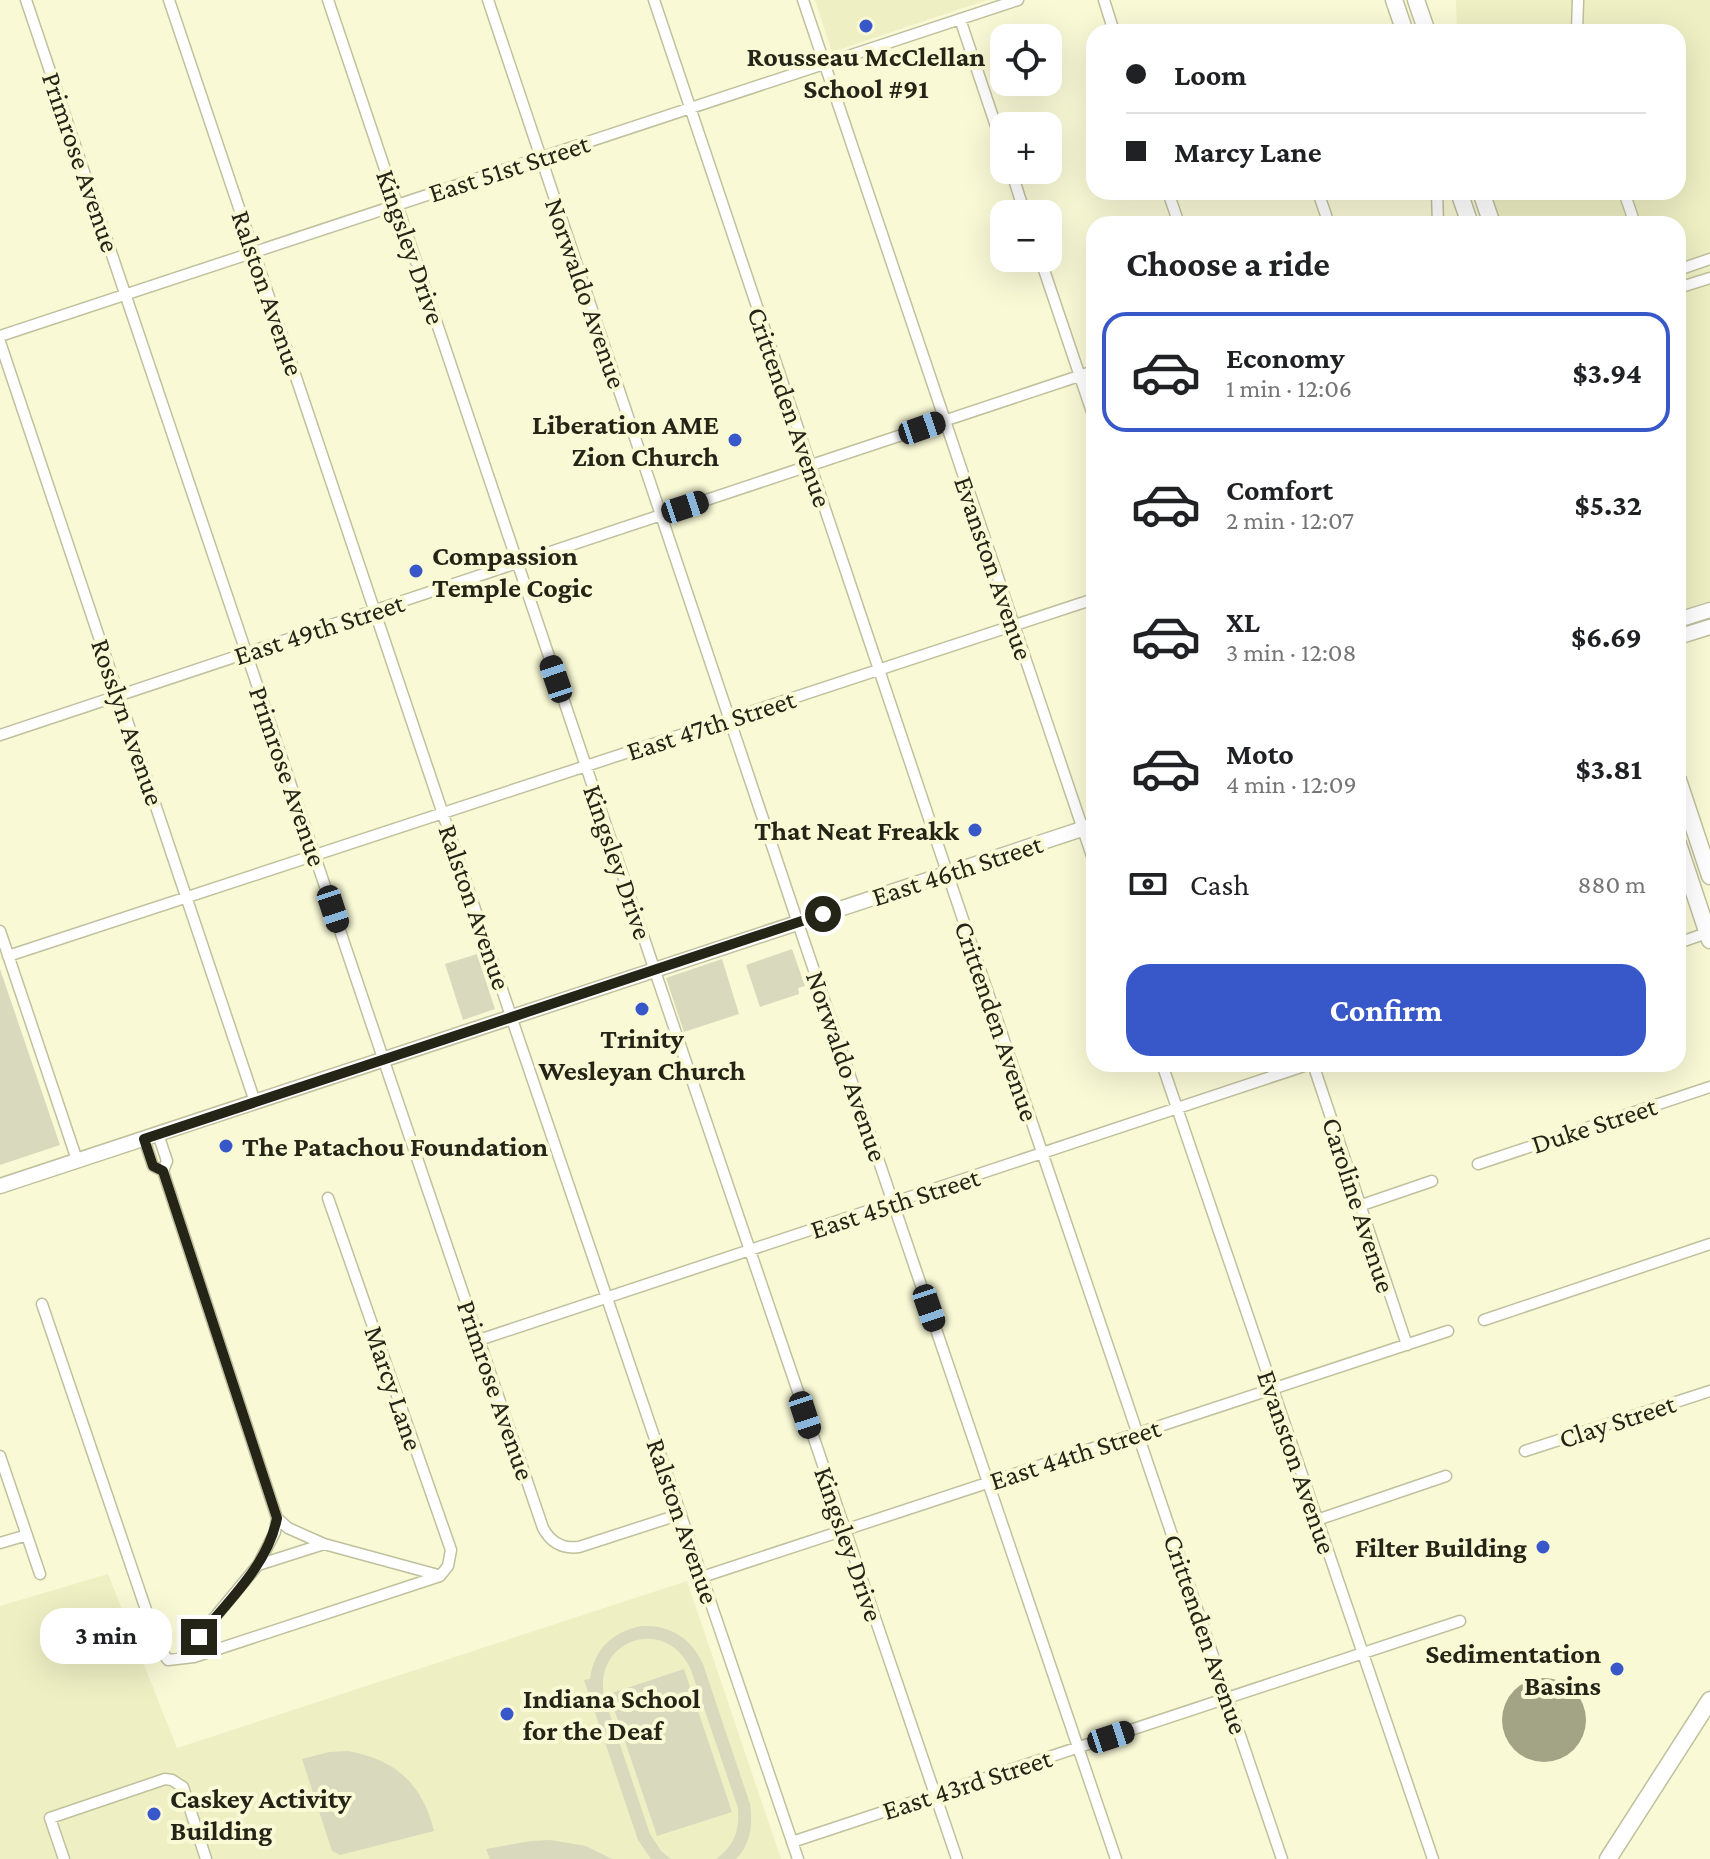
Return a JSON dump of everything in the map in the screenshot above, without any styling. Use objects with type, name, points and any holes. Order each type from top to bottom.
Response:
[{"type":"main road","points":[[1394,0],[1402,24]]},
{"type":"main road","points":[[1416,0],[1424,24]]},
{"type":"main road","points":[[1686,618],[1710,610]]},
{"type":"main road","points":[[1686,634],[1710,627]]},
{"type":"main road","points":[[1686,804],[1710,876]]},
{"type":"main road","name":"East 46th Street","points":[[0,1186],[1086,828]]},
{"type":"main road","points":[[1686,867],[1709,935]]},
{"type":"main road","points":[[1608,1859],[1710,1700]]},
{"type":"street","name":"Primrose Avenue","points":[[26,0],[543,1528],[550,1539],[571,1548],[681,1514]]},
{"type":"street","name":"Ralston Avenue","points":[[169,0],[798,1859]]},
{"type":"street","name":"Kingsley Drive","points":[[328,0],[957,1859]]},
{"type":"street","name":"Norwaldo Avenue","points":[[488,0],[1116,1859]]},
{"type":"street","name":"Crittenden Avenue","points":[[654,0],[1282,1859]]},
{"type":"street","name":"Evanston Avenue","points":[[803,0],[1013,625],[1086,822]]},
{"type":"street","name":"East 51st Street","points":[[0,339],[1018,0]]},
{"type":"street","points":[[1104,0],[1112,24]]},
{"type":"street","points":[[1577,24],[1578,0]]},
{"type":"street","points":[[960,19],[991,112]]},
{"type":"street","points":[[1686,267],[1710,259]]},
{"type":"street","points":[[1045,272],[1086,393]]},
{"type":"street","points":[[1686,286],[1710,278]]},
{"type":"street","name":"Rosslyn Avenue","points":[[0,339],[255,1102]]},
{"type":"street","name":"East 49th Street","points":[[0,735],[1086,373]]},
{"type":"street","name":"East 47th Street","points":[[8,956],[1086,602]]},
{"type":"street","points":[[0,931],[77,1160]]},
{"type":"street","points":[[1686,941],[1709,935]]},
{"type":"street","name":"Evanston Avenue","points":[[1165,1072],[1433,1859]]},
{"type":"street","name":"East 45th Street","points":[[479,1340],[1288,1072]]},
{"type":"street","name":"Caroline Avenue","points":[[1315,1072],[1407,1345]]},
{"type":"street","name":"Duke Street","points":[[1478,1164],[1710,1087]]},
{"type":"street","points":[[151,1136],[153,1166],[163,1171],[277,1518],[275,1532],[258,1565],[181,1658]]},
{"type":"street","points":[[1359,1206],[1432,1181]]},
{"type":"street","name":"Marcy Lane","points":[[328,1198],[451,1550],[448,1566],[440,1576]]},
{"type":"street","points":[[1484,1320],[1710,1244]]},
{"type":"street","points":[[42,1304],[159,1648],[168,1660],[194,1657],[440,1576]]},
{"type":"street","name":"East 44th Street","points":[[702,1577],[1448,1331]]},
{"type":"street","name":"Clay Street","points":[[1525,1451],[1710,1391]]},
{"type":"street","points":[[0,1456],[40,1574]]},
{"type":"street","points":[[1317,1520],[1446,1476]]},
{"type":"street","points":[[277,1518],[288,1528],[324,1544],[440,1576]]},
{"type":"street","points":[[0,1543],[27,1535]]},
{"type":"street","points":[[258,1565],[324,1544]]},
{"type":"street","name":"East 43rd Street","points":[[792,1842],[1460,1621]]},
{"type":"street","points":[[64,1859],[50,1818],[165,1779],[183,1787],[206,1859]]},
{"type":"shaded area","name":"Rousseau McClellan School #91","points":[[815,0],[987,0],[832,52]]},
{"type":"shaded area","points":[[1456,0],[1710,0],[1710,606],[1686,614],[1686,216],[1497,216],[1492,200],[1686,200],[1686,24],[1457,24]]},
{"type":"shaded area","points":[[792,949],[805,986],[798,988],[799,994],[760,1007],[746,965]]},
{"type":"shaded area","points":[[477,954],[495,1009],[463,1020],[445,964]]},
{"type":"shaded area","points":[[722,959],[739,1014],[684,1032],[666,978]]},
{"type":"shaded area","points":[[0,969],[60,1145],[0,1165]]},
{"type":"shaded area","name":"Indiana School for the Deaf","points":[[108,1574],[177,1748],[687,1581],[781,1859],[0,1859],[0,1606]]},
{"type":"shaded area","points":[[642,1626],[662,1628],[679,1635],[703,1664],[750,1804],[750,1833],[736,1859],[716,1859],[734,1837],[738,1808],[691,1670],[680,1653],[666,1643],[650,1639],[634,1641],[620,1648],[610,1660],[604,1677],[604,1697],[650,1834],[661,1851],[671,1859],[651,1859],[638,1840],[584,1680],[590,1679],[596,1659],[607,1643],[622,1632]]},
{"type":"shaded area","points":[[684,1669],[732,1812],[657,1836],[609,1694]]},
{"type":"shaded area","points":[[1544,1678],[1560,1681],[1574,1690],[1583,1704],[1586,1720],[1583,1736],[1574,1750],[1560,1759],[1544,1762],[1528,1759],[1514,1750],[1505,1736],[1502,1720],[1505,1704],[1514,1690],[1528,1681]]},
{"type":"shaded area","points":[[348,1751],[380,1761],[404,1776],[422,1800],[434,1831],[340,1855],[332,1851],[302,1759]]},
{"type":"shaded area","points":[[550,1840],[586,1846],[612,1859],[490,1859],[486,1849]]},
{"type":"place","name":"Rousseau McClellan School #91","points":[[866,26]]},
{"type":"place","name":"Liberation AME Zion Church","points":[[735,440]]},
{"type":"place","name":"Compassion Temple Cogic","points":[[416,571]]},
{"type":"place","name":"That Neat Freakk","points":[[975,830]]},
{"type":"place","name":"Trinity Wesleyan Church","points":[[642,1009]]},
{"type":"place","name":"The Patachou Foundation","points":[[226,1146]]},
{"type":"place","name":"Filter Building","points":[[1543,1547]]},
{"type":"place","name":"Sedimentation Basins","points":[[1617,1669]]},
{"type":"place","name":"Indiana School for the Deaf","points":[[507,1714]]},
{"type":"place","name":"Caskey Activity Building","points":[[154,1814]]},
{"type":"route","points":[[199,1637],[258,1565],[275,1532],[277,1518],[163,1171],[153,1166],[144,1139],[823,914]]}]
